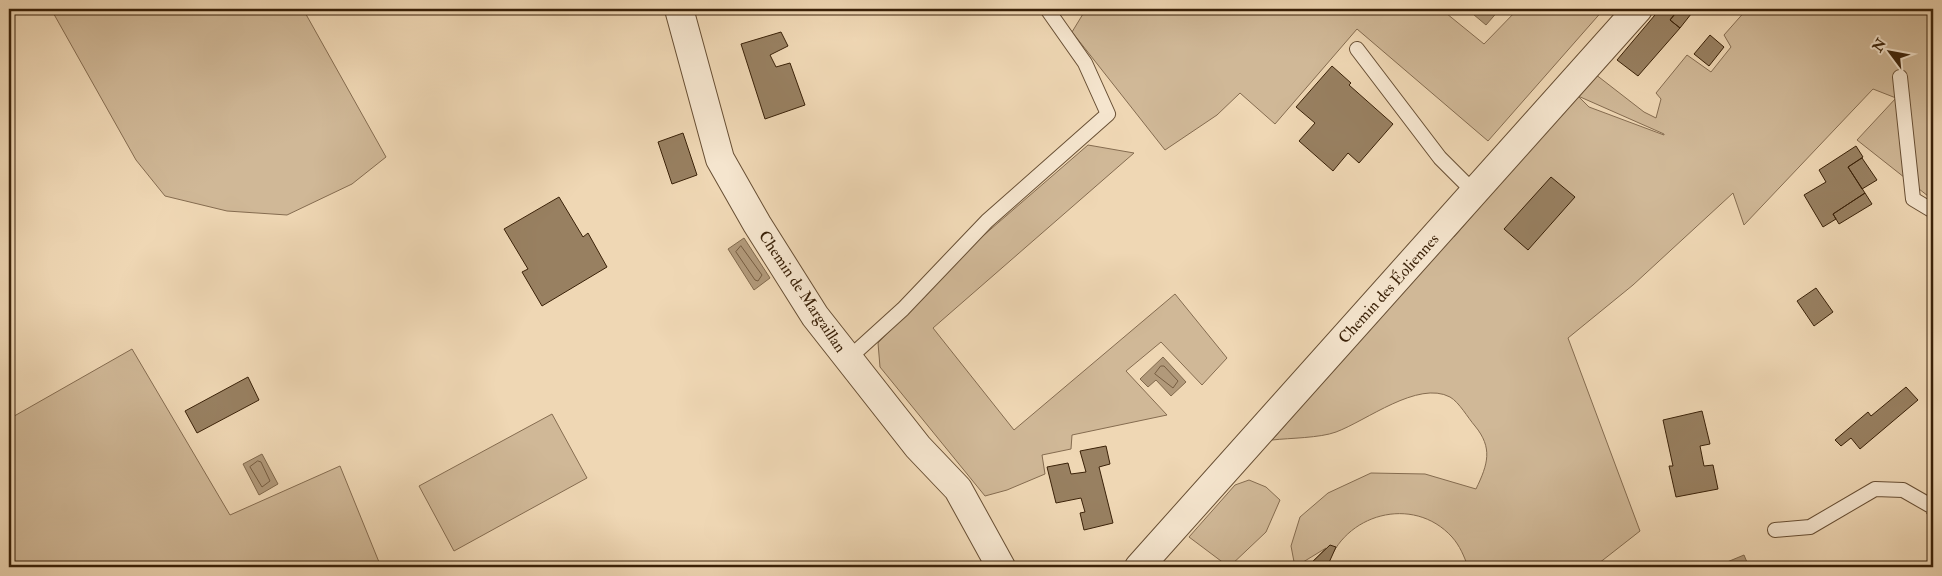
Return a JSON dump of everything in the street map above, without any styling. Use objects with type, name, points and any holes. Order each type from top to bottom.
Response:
[{"type":"street","name":"Chemin de Margaillan","points":[[679,9],[720,159],[757,224],[816,316],[918,447],[958,489],[1001,567]]},
{"type":"street","name":"Chemin des Éoliennes","points":[[1139,567],[1638,9]]},
{"type":"lane","points":[[849,358],[903,309],[986,222],[1108,114],[1086,63],[1047,9]]},
{"type":"lane","points":[[1357,49],[1440,158],[1474,192]]},
{"type":"lane","points":[[1900,77],[1913,199],[1933,211]]},
{"type":"lane","points":[[1775,530],[1810,527],[1875,489],[1903,490],[1933,509]]},
{"type":"shaded area","points":[[51,9],[303,9],[386,157],[352,184],[287,215],[227,211],[165,196],[136,160]]},
{"type":"shaded area","points":[[1086,9],[1441,9],[1484,44],[1518,9],[1604,9],[1488,141],[1357,29],[1275,124],[1240,93],[1217,115],[1165,150],[1072,32]]},
{"type":"shaded area","points":[[1747,9],[1933,9],[1933,200],[1857,140],[1896,98],[1873,89],[1744,225],[1733,193],[1633,285],[1568,338],[1640,531],[1594,567],[1468,567],[1462,551],[1455,540],[1436,524],[1418,516],[1400,514],[1381,516],[1363,523],[1348,534],[1335,549],[1327,567],[1307,567],[1326,548],[1295,567],[1291,546],[1300,517],[1328,493],[1371,473],[1425,474],[1476,489],[1486,464],[1486,449],[1481,434],[1457,403],[1450,397],[1437,393],[1423,394],[1392,404],[1348,427],[1329,434],[1272,440],[1452,235],[1454,237],[1595,74],[1644,112],[1656,118],[1661,99],[1656,93],[1687,55],[1711,72],[1731,47],[1724,35]],"holes":[[[1578,96],[1664,134],[1589,107]]]},
{"type":"shaded area","points":[[1088,145],[1134,153],[933,328],[1014,430],[1175,294],[1227,358],[1202,385],[1161,342],[1126,371],[1167,415],[1072,435],[1071,449],[1042,455],[1045,474],[1007,490],[985,496],[880,367],[878,343],[969,248]]},
{"type":"shaded area","points":[[132,349],[230,515],[340,466],[381,567],[9,567],[9,419]]},
{"type":"shaded area","points":[[552,414],[587,478],[454,551],[419,486]]},
{"type":"shaded area","points":[[1249,480],[1266,487],[1280,500],[1266,532],[1229,567],[1189,537],[1235,485]]},
{"type":"water","points":[[1467,9],[1500,9],[1486,25]]},
{"type":"water","points":[[744,238],[770,278],[754,290],[728,249]]},
{"type":"water","points":[[1163,357],[1186,382],[1171,396],[1156,380],[1148,387],[1140,379]]},
{"type":"water","points":[[262,454],[278,484],[259,495],[243,464]]},
{"type":"water","points":[[1744,555],[1749,567],[1715,567]]},
{"type":"building","points":[[1660,9],[1679,9],[1670,20],[1680,28],[1638,76],[1617,60]]},
{"type":"building","points":[[1679,9],[1695,9],[1680,28],[1670,20]]},
{"type":"building","points":[[781,32],[788,46],[770,55],[776,67],[790,63],[805,105],[765,119],[741,44]]},
{"type":"building","points":[[1710,35],[1724,47],[1709,66],[1694,54]]},
{"type":"building","points":[[1332,66],[1351,83],[1349,85],[1393,124],[1359,163],[1348,153],[1333,171],[1299,141],[1315,123],[1296,107]]},
{"type":"building","points":[[683,133],[697,175],[672,184],[658,142]]},
{"type":"building","points":[[1856,146],[1863,157],[1848,167],[1865,193],[1833,214],[1836,219],[1823,227],[1804,195],[1826,182],[1819,170]]},
{"type":"building","points":[[1862,158],[1877,180],[1862,189],[1848,167]]},
{"type":"building","points":[[1551,177],[1575,197],[1528,250],[1504,229]]},
{"type":"building","points":[[1865,193],[1872,204],[1839,224],[1833,214]]},
{"type":"building","points":[[559,197],[583,237],[588,233],[607,267],[542,306],[522,272],[528,269],[504,229]]},
{"type":"building","points":[[1816,288],[1833,312],[1814,326],[1797,301]]},
{"type":"building","points":[[248,377],[259,400],[197,433],[185,411]]},
{"type":"building","points":[[1906,387],[1918,400],[1860,449],[1851,438],[1841,446],[1835,440],[1868,412],[1871,416]]},
{"type":"building","points":[[1702,411],[1710,444],[1700,446],[1704,466],[1713,465],[1718,489],[1676,497],[1669,466],[1673,466],[1663,420]]},
{"type":"building","points":[[1106,446],[1110,464],[1099,467],[1113,523],[1084,530],[1080,513],[1085,512],[1081,498],[1056,503],[1047,467],[1068,463],[1071,474],[1086,472],[1080,451]]},
{"type":"building","points":[[1330,545],[1336,547],[1327,567],[1307,567]]}]
